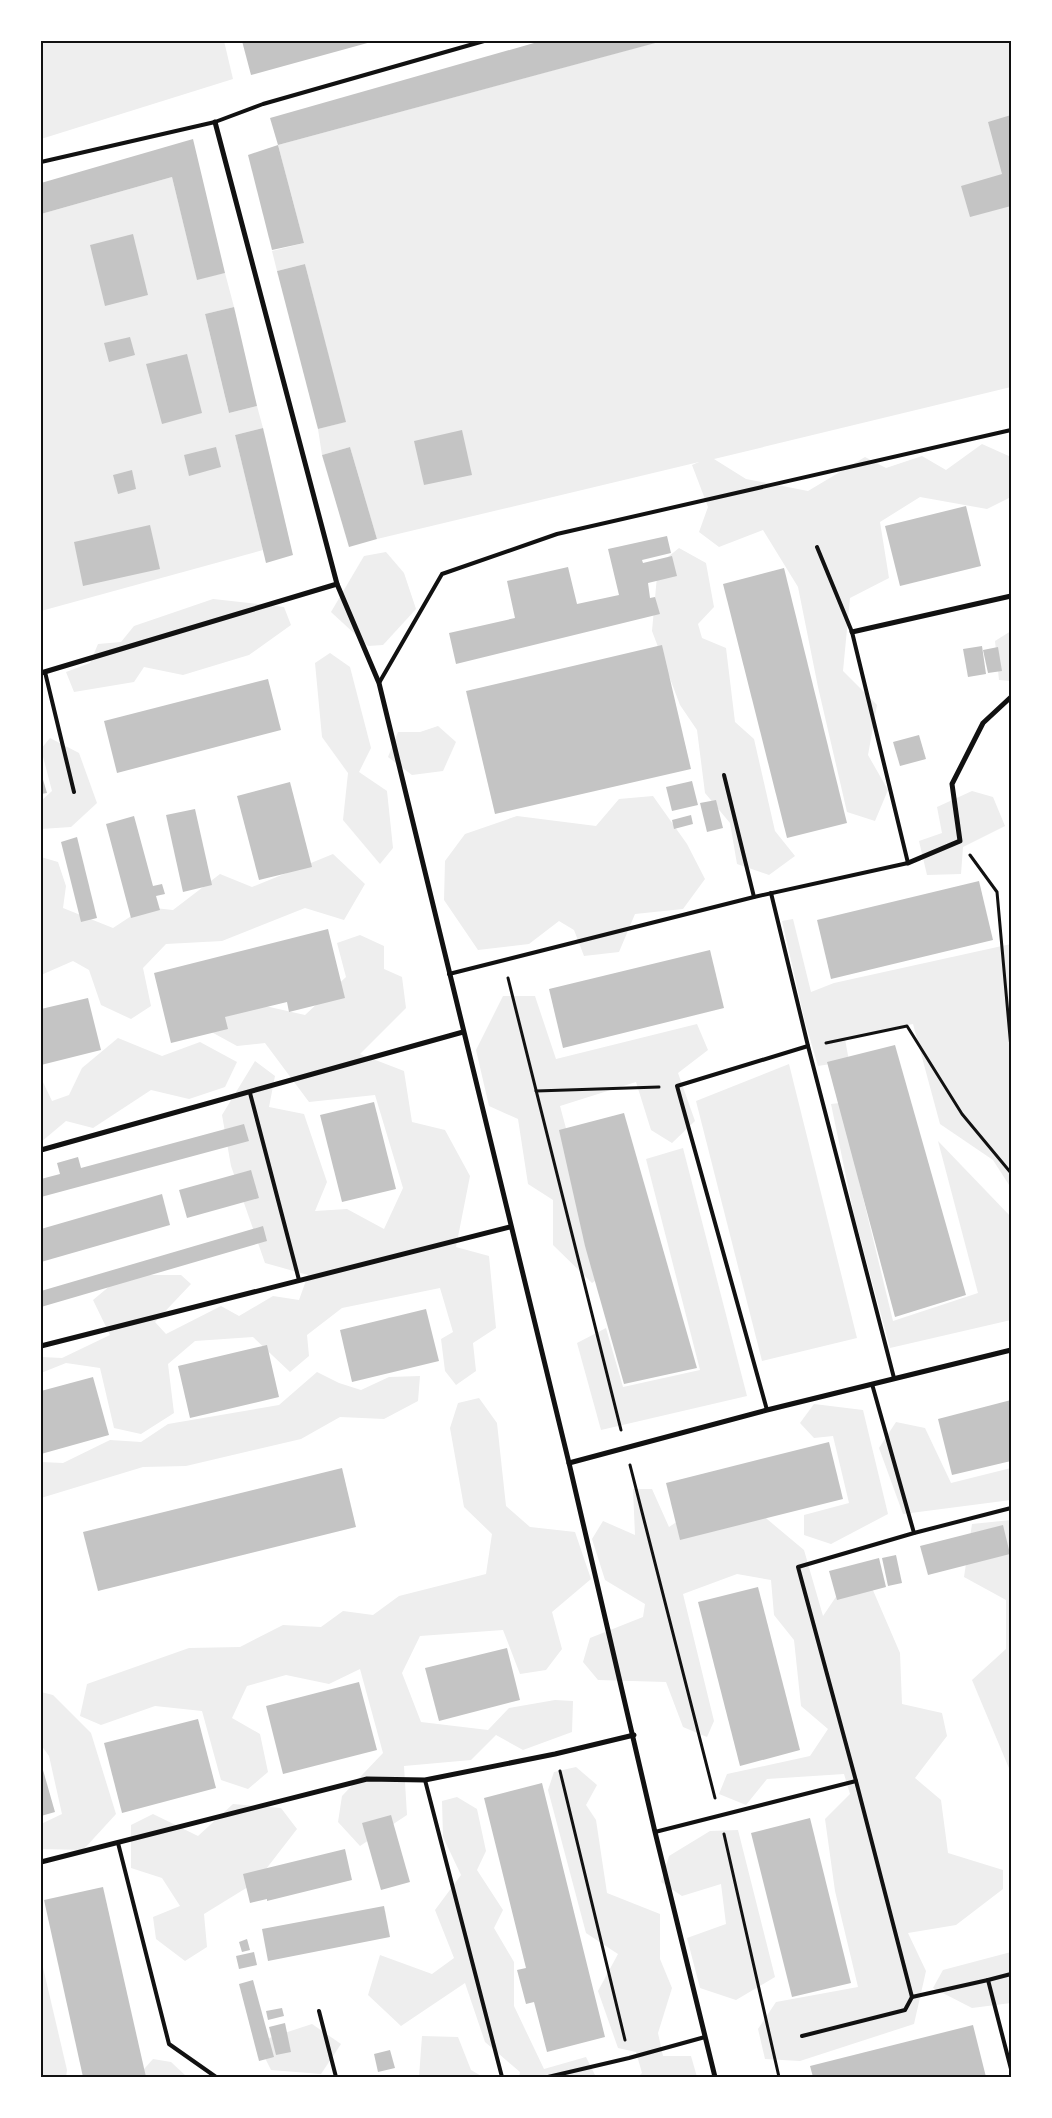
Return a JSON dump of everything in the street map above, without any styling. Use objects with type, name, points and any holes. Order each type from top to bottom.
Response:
[{"type":"street","points":[[214,122],[337,584],[379,683],[448,974],[569,1464],[634,1735],[655,1832],[715,2077]]},
{"type":"street","points":[[43,672],[337,584]]},
{"type":"street","points":[[852,632],[1011,596]]},
{"type":"street","points":[[908,863],[960,841],[952,784],[983,723],[1011,697]]},
{"type":"street","points":[[41,1150],[463,1032]]},
{"type":"street","points":[[41,1346],[510,1227]]},
{"type":"street","points":[[569,1464],[767,1410],[1011,1350]]},
{"type":"street","points":[[41,1862],[367,1779],[425,1780],[555,1754],[634,1735]]},
{"type":"lane","points":[[41,162],[214,122],[263,104],[484,41]]},
{"type":"lane","points":[[379,683],[442,574],[557,534],[1011,430]]},
{"type":"lane","points":[[448,974],[504,962],[754,897],[908,863],[852,632],[817,547]]},
{"type":"lane","points":[[43,672],[74,792]]},
{"type":"lane","points":[[724,775],[754,897]]},
{"type":"lane","points":[[771,893],[808,1046],[894,1378]]},
{"type":"lane","points":[[767,1410],[677,1086],[808,1046]]},
{"type":"lane","points":[[250,1092],[299,1280]]},
{"type":"lane","points":[[872,1384],[914,1533]]},
{"type":"lane","points":[[802,2036],[905,2010],[912,1997],[798,1567],[914,1533],[1011,1508]]},
{"type":"lane","points":[[425,1780],[502,2077]]},
{"type":"lane","points":[[655,1832],[856,1781]]},
{"type":"lane","points":[[118,1843],[169,2044],[216,2077]]},
{"type":"lane","points":[[912,1997],[1011,1974]]},
{"type":"lane","points":[[988,1980],[1011,2069]]},
{"type":"lane","points":[[319,2012],[336,2077]]},
{"type":"lane","points":[[548,2077],[705,2038]]},
{"type":"path","points":[[960,841],[997,892],[1011,1048]]},
{"type":"path","points":[[504,962],[720,1816],[779,2077]]},
{"type":"path","points":[[808,1046],[906,1026],[962,1114],[1011,1173]]},
{"type":"path","points":[[536,1092],[677,1086]]},
{"type":"path","points":[[555,1754],[629,2058]]},
{"type":"shaded area","points":[[41,41],[224,41],[233,79],[41,139]]},
{"type":"shaded area","points":[[661,41],[1011,41],[1011,387],[714,459],[746,479],[808,491],[865,457],[886,468],[922,456],[946,470],[982,444],[1011,457],[1011,497],[987,509],[920,497],[880,522],[889,578],[850,598],[843,671],[877,705],[868,755],[888,790],[875,821],[847,812],[818,687],[798,587],[763,530],[719,547],[699,532],[708,507],[692,465],[699,462],[377,539],[350,447],[322,455],[318,429],[345,422],[305,264],[277,271],[272,251],[304,243],[278,145]]},
{"type":"shaded area","points":[[172,177],[197,279],[225,273],[234,307],[205,314],[229,413],[257,406],[263,428],[235,435],[263,550],[41,611],[41,214]]},
{"type":"shaded area","points":[[679,548],[706,563],[714,607],[698,624],[702,638],[726,648],[735,722],[754,739],[775,831],[795,856],[769,875],[737,864],[730,823],[705,793],[697,730],[680,705],[652,631],[658,565]]},
{"type":"shaded area","points":[[386,552],[404,573],[416,609],[383,645],[368,646],[331,612],[364,556]]},
{"type":"shaded area","points":[[213,599],[284,607],[291,625],[249,655],[183,675],[144,667],[134,682],[74,692],[66,672],[90,663],[98,644],[121,642],[134,626]]},
{"type":"shaded area","points":[[1011,631],[1011,681],[999,680],[995,641]]},
{"type":"shaded area","points":[[330,653],[350,667],[371,748],[359,772],[387,791],[393,848],[380,864],[343,820],[348,773],[322,737],[315,663]]},
{"type":"shaded area","points":[[438,726],[456,742],[443,771],[412,775],[388,757],[398,732],[420,732]]},
{"type":"shaded area","points":[[50,738],[79,753],[97,803],[71,827],[41,829],[41,801],[52,791],[41,749]]},
{"type":"shaded area","points":[[972,791],[993,797],[1005,826],[963,847],[961,874],[927,875],[919,841],[942,833],[937,807]]},
{"type":"shaded area","points":[[653,796],[687,844],[705,879],[683,909],[635,914],[619,952],[584,956],[574,930],[559,921],[529,944],[478,950],[444,900],[445,861],[465,834],[517,816],[596,826],[619,799]]},
{"type":"shaded area","points":[[333,854],[365,884],[344,920],[305,908],[222,941],[166,944],[143,968],[151,1006],[131,1019],[101,1005],[89,970],[73,961],[41,975],[41,857],[58,862],[66,886],[63,908],[113,928],[145,907],[173,910],[220,874],[252,887]]},
{"type":"shaded area","points":[[793,919],[811,992],[834,983],[1011,944],[1011,1188],[993,1160],[940,1124],[913,1024],[845,1039],[849,1061],[818,1066],[805,1022],[782,921]]},
{"type":"shaded area","points":[[360,935],[384,946],[384,969],[402,977],[406,1008],[360,1054],[404,1071],[412,1122],[445,1130],[470,1176],[456,1247],[489,1256],[496,1328],[473,1343],[476,1371],[456,1385],[445,1371],[441,1339],[453,1332],[440,1288],[342,1308],[307,1335],[309,1356],[290,1372],[253,1337],[195,1341],[168,1364],[174,1413],[141,1434],[114,1428],[100,1368],[66,1363],[41,1373],[41,1357],[62,1358],[110,1335],[93,1300],[123,1275],[181,1275],[191,1284],[155,1322],[166,1334],[221,1306],[239,1316],[273,1296],[299,1300],[308,1275],[265,1263],[231,1166],[222,1115],[255,1061],[275,1076],[269,1107],[304,1114],[327,1182],[315,1211],[347,1209],[384,1229],[403,1188],[375,1095],[309,1102],[265,1043],[237,1046],[195,1023],[230,998],[305,1015],[346,977],[337,943]]},
{"type":"shaded area","points":[[503,996],[535,996],[556,1059],[697,1024],[708,1050],[678,1073],[695,1121],[672,1143],[651,1130],[636,1082],[560,1106],[605,1274],[592,1283],[553,1245],[553,1200],[528,1184],[518,1119],[489,1106],[476,1050]]},
{"type":"shaded area","points":[[118,1038],[162,1056],[200,1042],[237,1062],[225,1087],[189,1099],[151,1090],[93,1128],[66,1121],[41,1142],[41,1078],[52,1101],[69,1095],[82,1068]]},
{"type":"shaded area","points":[[789,1064],[857,1338],[762,1361],[696,1101]]},
{"type":"shaded area","points":[[840,1103],[893,1321],[978,1293],[938,1141],[1011,1217],[1011,1320],[890,1348],[854,1215],[831,1104]]},
{"type":"shaded area","points":[[683,1148],[747,1396],[601,1430],[577,1343],[606,1328],[623,1387],[700,1370],[646,1159]]},
{"type":"shaded area","points":[[317,1372],[339,1383],[361,1390],[389,1377],[420,1376],[418,1401],[384,1419],[340,1417],[301,1439],[186,1466],[143,1467],[41,1498],[41,1462],[63,1463],[110,1440],[141,1442],[168,1424],[279,1405]]},
{"type":"shaded area","points":[[479,1398],[497,1423],[506,1506],[530,1527],[575,1532],[591,1579],[552,1612],[562,1649],[546,1670],[520,1674],[503,1630],[420,1636],[402,1673],[421,1722],[488,1730],[509,1708],[555,1700],[573,1701],[572,1732],[523,1750],[496,1735],[471,1760],[404,1766],[407,1815],[360,1846],[338,1822],[342,1796],[383,1753],[360,1669],[329,1684],[286,1675],[247,1686],[232,1718],[260,1734],[268,1772],[248,1789],[221,1780],[202,1711],[155,1706],[101,1725],[80,1716],[87,1684],[189,1648],[240,1647],[283,1625],[321,1627],[343,1611],[373,1615],[399,1596],[486,1574],[492,1534],[464,1507],[450,1428],[458,1403]]},
{"type":"shaded area","points":[[814,1404],[863,1410],[888,1514],[831,1544],[804,1535],[804,1515],[849,1503],[833,1436],[814,1438],[800,1423]]},
{"type":"shaded area","points":[[896,1422],[925,1428],[951,1483],[1011,1468],[1011,1500],[903,1514],[879,1448]]},
{"type":"shaded area","points":[[633,1489],[652,1489],[669,1527],[693,1511],[749,1504],[804,1550],[823,1616],[848,1579],[869,1581],[900,1653],[902,1704],[942,1713],[947,1736],[915,1778],[941,1800],[948,1853],[1003,1870],[1003,1889],[956,1925],[908,1933],[926,1971],[914,2024],[800,2061],[765,2059],[758,2029],[776,2002],[858,1987],[835,1891],[825,1819],[850,1794],[844,1774],[767,1779],[746,1805],[719,1794],[727,1774],[810,1756],[828,1729],[801,1706],[794,1640],[774,1615],[771,1580],[737,1574],[683,1594],[714,1721],[707,1737],[683,1727],[666,1682],[598,1680],[583,1662],[590,1638],[643,1617],[645,1604],[605,1580],[592,1539],[603,1521],[635,1535]]},
{"type":"shaded area","points":[[1011,1520],[1011,1773],[972,1680],[1006,1649],[1006,1600],[964,1577],[972,1524]]},
{"type":"shaded area","points":[[41,1692],[53,1695],[91,1733],[116,1814],[83,1850],[41,1849],[41,1824],[62,1814],[49,1756],[41,1745]]},
{"type":"shaded area","points":[[576,1767],[597,1785],[586,1805],[596,1820],[607,1893],[660,1914],[660,1959],[672,1988],[658,2033],[663,2056],[691,2056],[697,2077],[638,2077],[642,2073],[636,2052],[618,2048],[598,1991],[618,1954],[586,1933],[548,1790],[554,1772]]},
{"type":"shaded area","points":[[457,1797],[477,1809],[486,1851],[477,1870],[503,1910],[494,1928],[514,1962],[514,2006],[544,2069],[586,2057],[596,2077],[519,2077],[520,2072],[485,2042],[465,1983],[401,2026],[368,1995],[380,1955],[432,1974],[454,1958],[435,1910],[461,1875],[443,1837],[442,1801]]},
{"type":"shaded area","points":[[233,1804],[281,1808],[297,1829],[256,1882],[204,1914],[207,1947],[185,1961],[156,1939],[153,1917],[180,1906],[162,1878],[131,1868],[131,1825],[153,1814],[198,1836]]},
{"type":"shaded area","points":[[738,1830],[775,1977],[736,2000],[700,1988],[687,1938],[726,1924],[721,1884],[682,1896],[661,1882],[669,1856],[710,1831]]},
{"type":"shaded area","points":[[1011,1952],[1011,2003],[972,2008],[933,1988],[943,1970]]},
{"type":"shaded area","points":[[41,1959],[67,2070],[66,2077],[41,2077]]},
{"type":"shaded area","points":[[312,2024],[341,2044],[321,2074],[271,2070],[257,2042]]},
{"type":"shaded area","points":[[422,2036],[458,2037],[471,2070],[483,2077],[419,2077]]},
{"type":"shaded area","points":[[153,2059],[171,2062],[187,2077],[137,2077]]},
{"type":"building","points":[[242,41],[371,41],[371,42],[251,75]]},
{"type":"building","points":[[541,41],[659,42],[278,145],[270,118]]},
{"type":"building","points":[[1011,115],[1011,206],[970,217],[961,186],[1002,174],[988,122]]},
{"type":"building","points":[[193,139],[225,273],[197,280],[172,177],[41,214],[41,183]]},
{"type":"building","points":[[278,145],[304,243],[272,250],[248,155]]},
{"type":"building","points":[[133,234],[148,295],[105,306],[90,245]]},
{"type":"building","points":[[305,264],[346,422],[318,429],[277,271]]},
{"type":"building","points":[[234,307],[257,406],[229,413],[205,314]]},
{"type":"building","points":[[130,337],[135,355],[109,362],[104,343]]},
{"type":"building","points":[[187,354],[202,413],[162,424],[146,364]]},
{"type":"building","points":[[263,428],[293,555],[266,563],[235,435]]},
{"type":"building","points":[[462,430],[472,475],[424,485],[414,441]]},
{"type":"building","points":[[216,447],[221,467],[189,476],[184,455]]},
{"type":"building","points":[[350,447],[377,539],[349,547],[322,455]]},
{"type":"building","points":[[132,470],[136,489],[118,494],[113,475]]},
{"type":"building","points":[[966,506],[981,566],[900,586],[885,526]]},
{"type":"building","points":[[150,525],[160,569],[83,586],[74,542]]},
{"type":"building","points":[[667,536],[671,553],[642,560],[643,563],[672,556],[677,576],[648,583],[650,598],[655,597],[660,614],[456,664],[449,633],[515,618],[507,581],[568,567],[577,604],[619,595],[608,549]]},
{"type":"building","points":[[784,568],[847,823],[787,838],[723,584]]},
{"type":"building","points":[[662,645],[691,769],[495,814],[466,691]]},
{"type":"building","points":[[982,646],[986,674],[968,677],[963,649]]},
{"type":"building","points":[[998,647],[1002,671],[988,673],[983,650]]},
{"type":"building","points":[[268,679],[281,730],[117,773],[104,721]]},
{"type":"building","points":[[919,735],[926,759],[900,766],[893,742]]},
{"type":"building","points":[[41,773],[47,793],[41,794]]},
{"type":"building","points":[[692,781],[698,805],[672,811],[666,787]]},
{"type":"building","points":[[290,782],[312,867],[259,880],[237,796]]},
{"type":"building","points":[[716,800],[723,828],[707,832],[700,803]]},
{"type":"building","points":[[195,809],[212,885],[183,892],[166,815]]},
{"type":"building","points":[[691,815],[693,824],[674,829],[672,820]]},
{"type":"building","points":[[134,816],[153,886],[162,884],[165,894],[156,896],[160,910],[131,918],[106,824]]},
{"type":"building","points":[[77,837],[97,918],[81,922],[61,842]]},
{"type":"building","points":[[979,881],[993,940],[831,979],[817,920]]},
{"type":"building","points":[[328,929],[345,998],[289,1012],[287,1002],[225,1017],[228,1029],[171,1043],[154,973]]},
{"type":"building","points":[[710,950],[724,1008],[563,1048],[549,989]]},
{"type":"building","points":[[88,998],[101,1050],[41,1065],[41,1009]]},
{"type":"building","points":[[895,1045],[966,1295],[895,1317],[827,1062]]},
{"type":"building","points":[[374,1102],[396,1189],[342,1202],[320,1115]]},
{"type":"building","points":[[624,1113],[697,1368],[624,1384],[585,1246],[559,1130]]},
{"type":"building","points":[[244,1124],[249,1141],[41,1197],[41,1179],[60,1174],[57,1163],[78,1157],[81,1168]]},
{"type":"building","points":[[251,1170],[259,1198],[187,1218],[179,1190]]},
{"type":"building","points":[[162,1194],[170,1225],[41,1262],[41,1229]]},
{"type":"building","points":[[263,1226],[267,1241],[41,1307],[41,1291]]},
{"type":"building","points":[[426,1309],[439,1361],[352,1382],[340,1330]]},
{"type":"building","points":[[267,1345],[279,1397],[190,1418],[178,1366]]},
{"type":"building","points":[[93,1377],[109,1435],[41,1454],[41,1391]]},
{"type":"building","points":[[1011,1400],[1011,1461],[952,1475],[938,1419]]},
{"type":"building","points":[[829,1442],[843,1499],[680,1540],[666,1483]]},
{"type":"building","points":[[342,1468],[356,1527],[98,1591],[83,1532]]},
{"type":"building","points":[[1003,1525],[1010,1554],[928,1575],[920,1546]]},
{"type":"building","points":[[896,1555],[902,1583],[888,1586],[882,1558]]},
{"type":"building","points":[[879,1558],[886,1587],[837,1600],[829,1571]]},
{"type":"building","points":[[758,1587],[800,1750],[740,1766],[698,1602]]},
{"type":"building","points":[[507,1648],[520,1700],[439,1721],[425,1668]]},
{"type":"building","points":[[359,1682],[377,1750],[283,1774],[266,1706]]},
{"type":"building","points":[[198,1719],[216,1788],[122,1813],[104,1743]]},
{"type":"building","points":[[41,1763],[55,1812],[41,1816]]},
{"type":"building","points":[[542,1783],[605,2037],[547,2052],[534,2002],[526,2004],[517,1970],[526,1968],[484,1798]]},
{"type":"building","points":[[391,1815],[410,1882],[381,1890],[362,1823]]},
{"type":"building","points":[[810,1818],[851,1983],[792,1997],[751,1833]]},
{"type":"building","points":[[345,1849],[352,1880],[267,1901],[267,1899],[250,1903],[243,1874]]},
{"type":"building","points":[[103,1887],[146,2077],[83,2077],[44,1900]]},
{"type":"building","points":[[384,1906],[390,1937],[268,1961],[262,1929]]},
{"type":"building","points":[[247,1939],[250,1950],[242,1952],[239,1942]]},
{"type":"building","points":[[254,1952],[257,1965],[239,1969],[236,1956]]},
{"type":"building","points":[[253,1980],[274,2057],[259,2061],[239,1984]]},
{"type":"building","points":[[282,2008],[284,2016],[268,2020],[266,2011]]},
{"type":"building","points":[[285,2023],[291,2052],[276,2055],[269,2027]]},
{"type":"building","points":[[973,2025],[986,2077],[813,2077],[810,2066]]},
{"type":"building","points":[[390,2050],[395,2068],[378,2072],[374,2054]]}]
